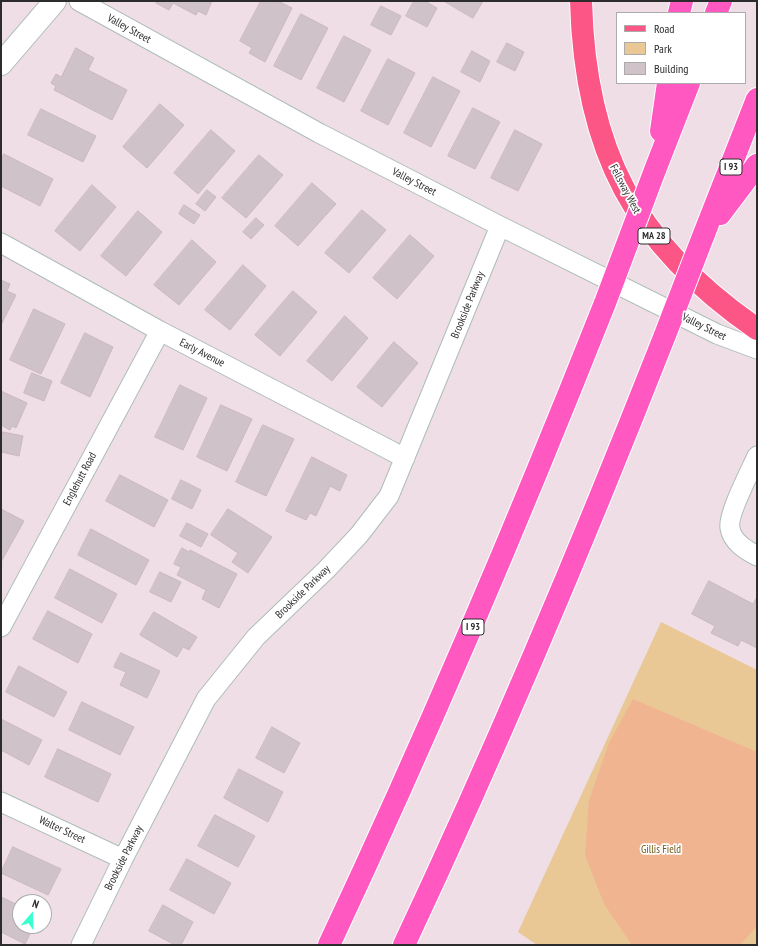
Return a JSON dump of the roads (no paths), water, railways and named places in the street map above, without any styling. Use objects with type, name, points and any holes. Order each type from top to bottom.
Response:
[{"type":"highway","points":[[679,12],[682,1]]},
{"type":"highway","points":[[716,12],[721,1]]},
{"type":"highway","points":[[655,170],[668,84]]},
{"type":"highway","name":"I 93","points":[[328,945],[395,804],[466,644],[605,303],[689,84]]},
{"type":"highway","name":"I 93","points":[[404,945],[464,816],[531,664],[598,504],[757,99]]},
{"type":"highway","points":[[704,234],[757,166]]},
{"type":"main road","name":"Fellsway West","points":[[581,1],[584,52],[596,117],[604,146],[616,174],[644,223],[676,261],[727,308],[757,329]]},
{"type":"street","points":[[1,64],[55,1]]},
{"type":"street","name":"Valley Street","points":[[79,1],[319,133],[500,226],[717,334],[757,349]]},
{"type":"street","name":"Brookside Parkway","points":[[81,945],[123,859],[206,699],[256,636],[326,570],[359,535],[389,496],[500,226]]},
{"type":"street","name":"Early Avenue","points":[[1,243],[160,331],[405,458]]},
{"type":"street","name":"Englehutt Road","points":[[1,627],[160,331]]},
{"type":"street","points":[[757,456],[732,513],[730,528],[737,543],[757,556]]},
{"type":"street","name":"Walter Street","points":[[1,802],[123,859]]},
{"type":"park label","name":"Gillis Field","points":[[661,850]]}]
